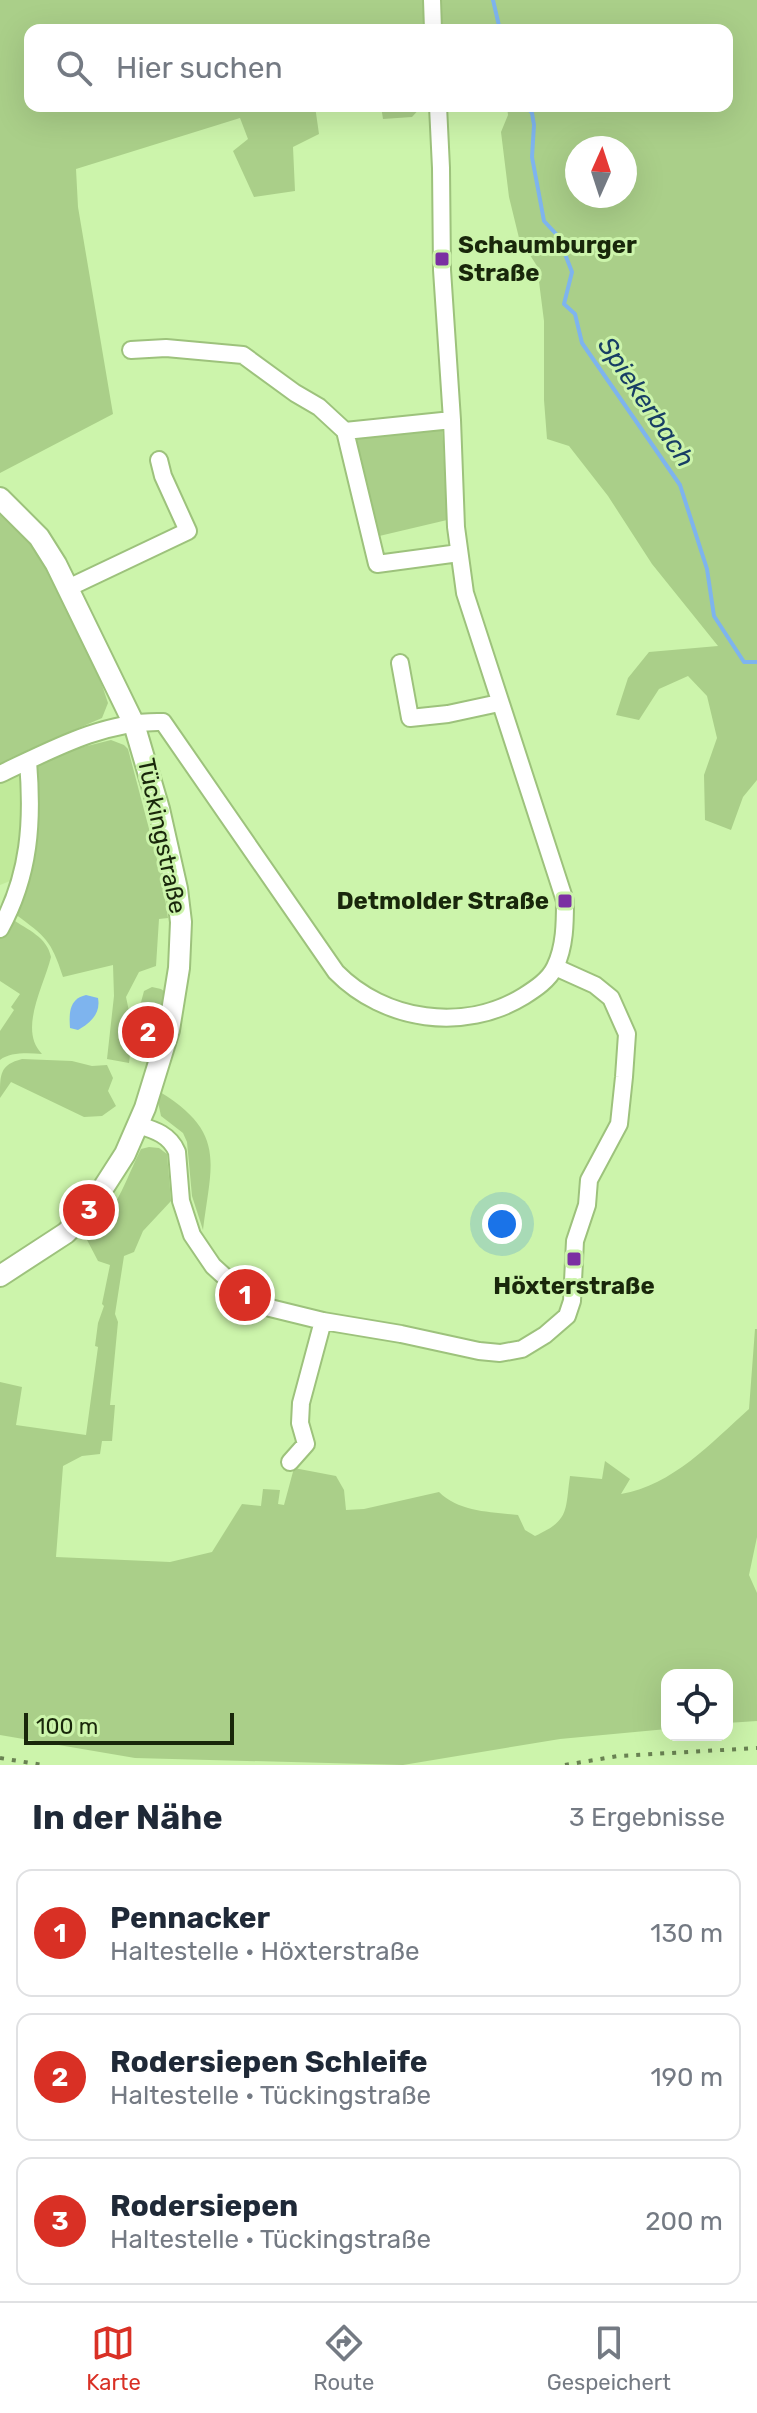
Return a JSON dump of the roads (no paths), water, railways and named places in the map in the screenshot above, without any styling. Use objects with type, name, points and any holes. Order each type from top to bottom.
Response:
[{"type":"street","points":[[432,0],[433,24]]},
{"type":"street","points":[[0,774],[110,727],[142,721],[163,722],[336,972],[367,997],[407,1013],[428,1017],[472,1015],[514,1002],[546,980],[555,967],[565,928],[565,901],[465,593],[459,553],[442,270],[438,112]]},
{"type":"street","points":[[131,350],[166,348],[243,355],[319,407],[345,431],[377,564],[459,553]]},
{"type":"street","points":[[345,431],[452,420]]},
{"type":"street","points":[[68,588],[188,531],[159,460]]},
{"type":"street","name":"Tückingstraße","points":[[0,498],[39,537],[56,564],[134,724],[159,809],[181,922],[172,1017],[148,1099],[125,1154],[89,1210],[66,1233],[0,1276]]},
{"type":"street","points":[[400,663],[410,718],[499,703]]},
{"type":"street","points":[[0,929],[15,896],[29,840],[28,761]]},
{"type":"street","points":[[138,1125],[161,1134],[174,1146],[181,1201],[192,1235],[213,1266],[245,1295],[270,1308],[323,1321],[479,1351],[500,1353],[522,1349],[567,1316],[572,1301],[575,1241],[587,1205],[589,1180],[619,1124],[627,1034],[615,1005],[604,991],[555,967]]},
{"type":"street","points":[[290,1462],[306,1444],[300,1423],[301,1403],[323,1321]]},
{"type":"water","points":[[86,995],[98,998],[96,1013],[78,1030],[70,1028],[73,1003]]},
{"type":"waterway","name":"Spiekerbach","points":[[493,0],[499,24]]},
{"type":"waterway","name":"Spiekerbach","points":[[531,112],[534,125],[532,157],[544,221],[558,236],[572,272],[564,304],[575,314],[582,343],[680,485],[707,569],[714,616],[744,662],[757,662]]},
{"type":"railway","points":[[565,1765],[618,1756],[757,1748]]},
{"type":"railway","points":[[0,1758],[43,1765]]},
{"type":"place","name":"Schaumburger Straße","points":[[442,259]]},
{"type":"place","name":"Detmolder Straße","points":[[565,901]]},
{"type":"place","name":"Rodersiepen Schleife","points":[[148,1032]]},
{"type":"place","name":"Rodersiepen","points":[[89,1210]]},
{"type":"place","name":"Höxterstraße","points":[[574,1259]]},
{"type":"place","name":"Pennacker","points":[[245,1295]]}]
